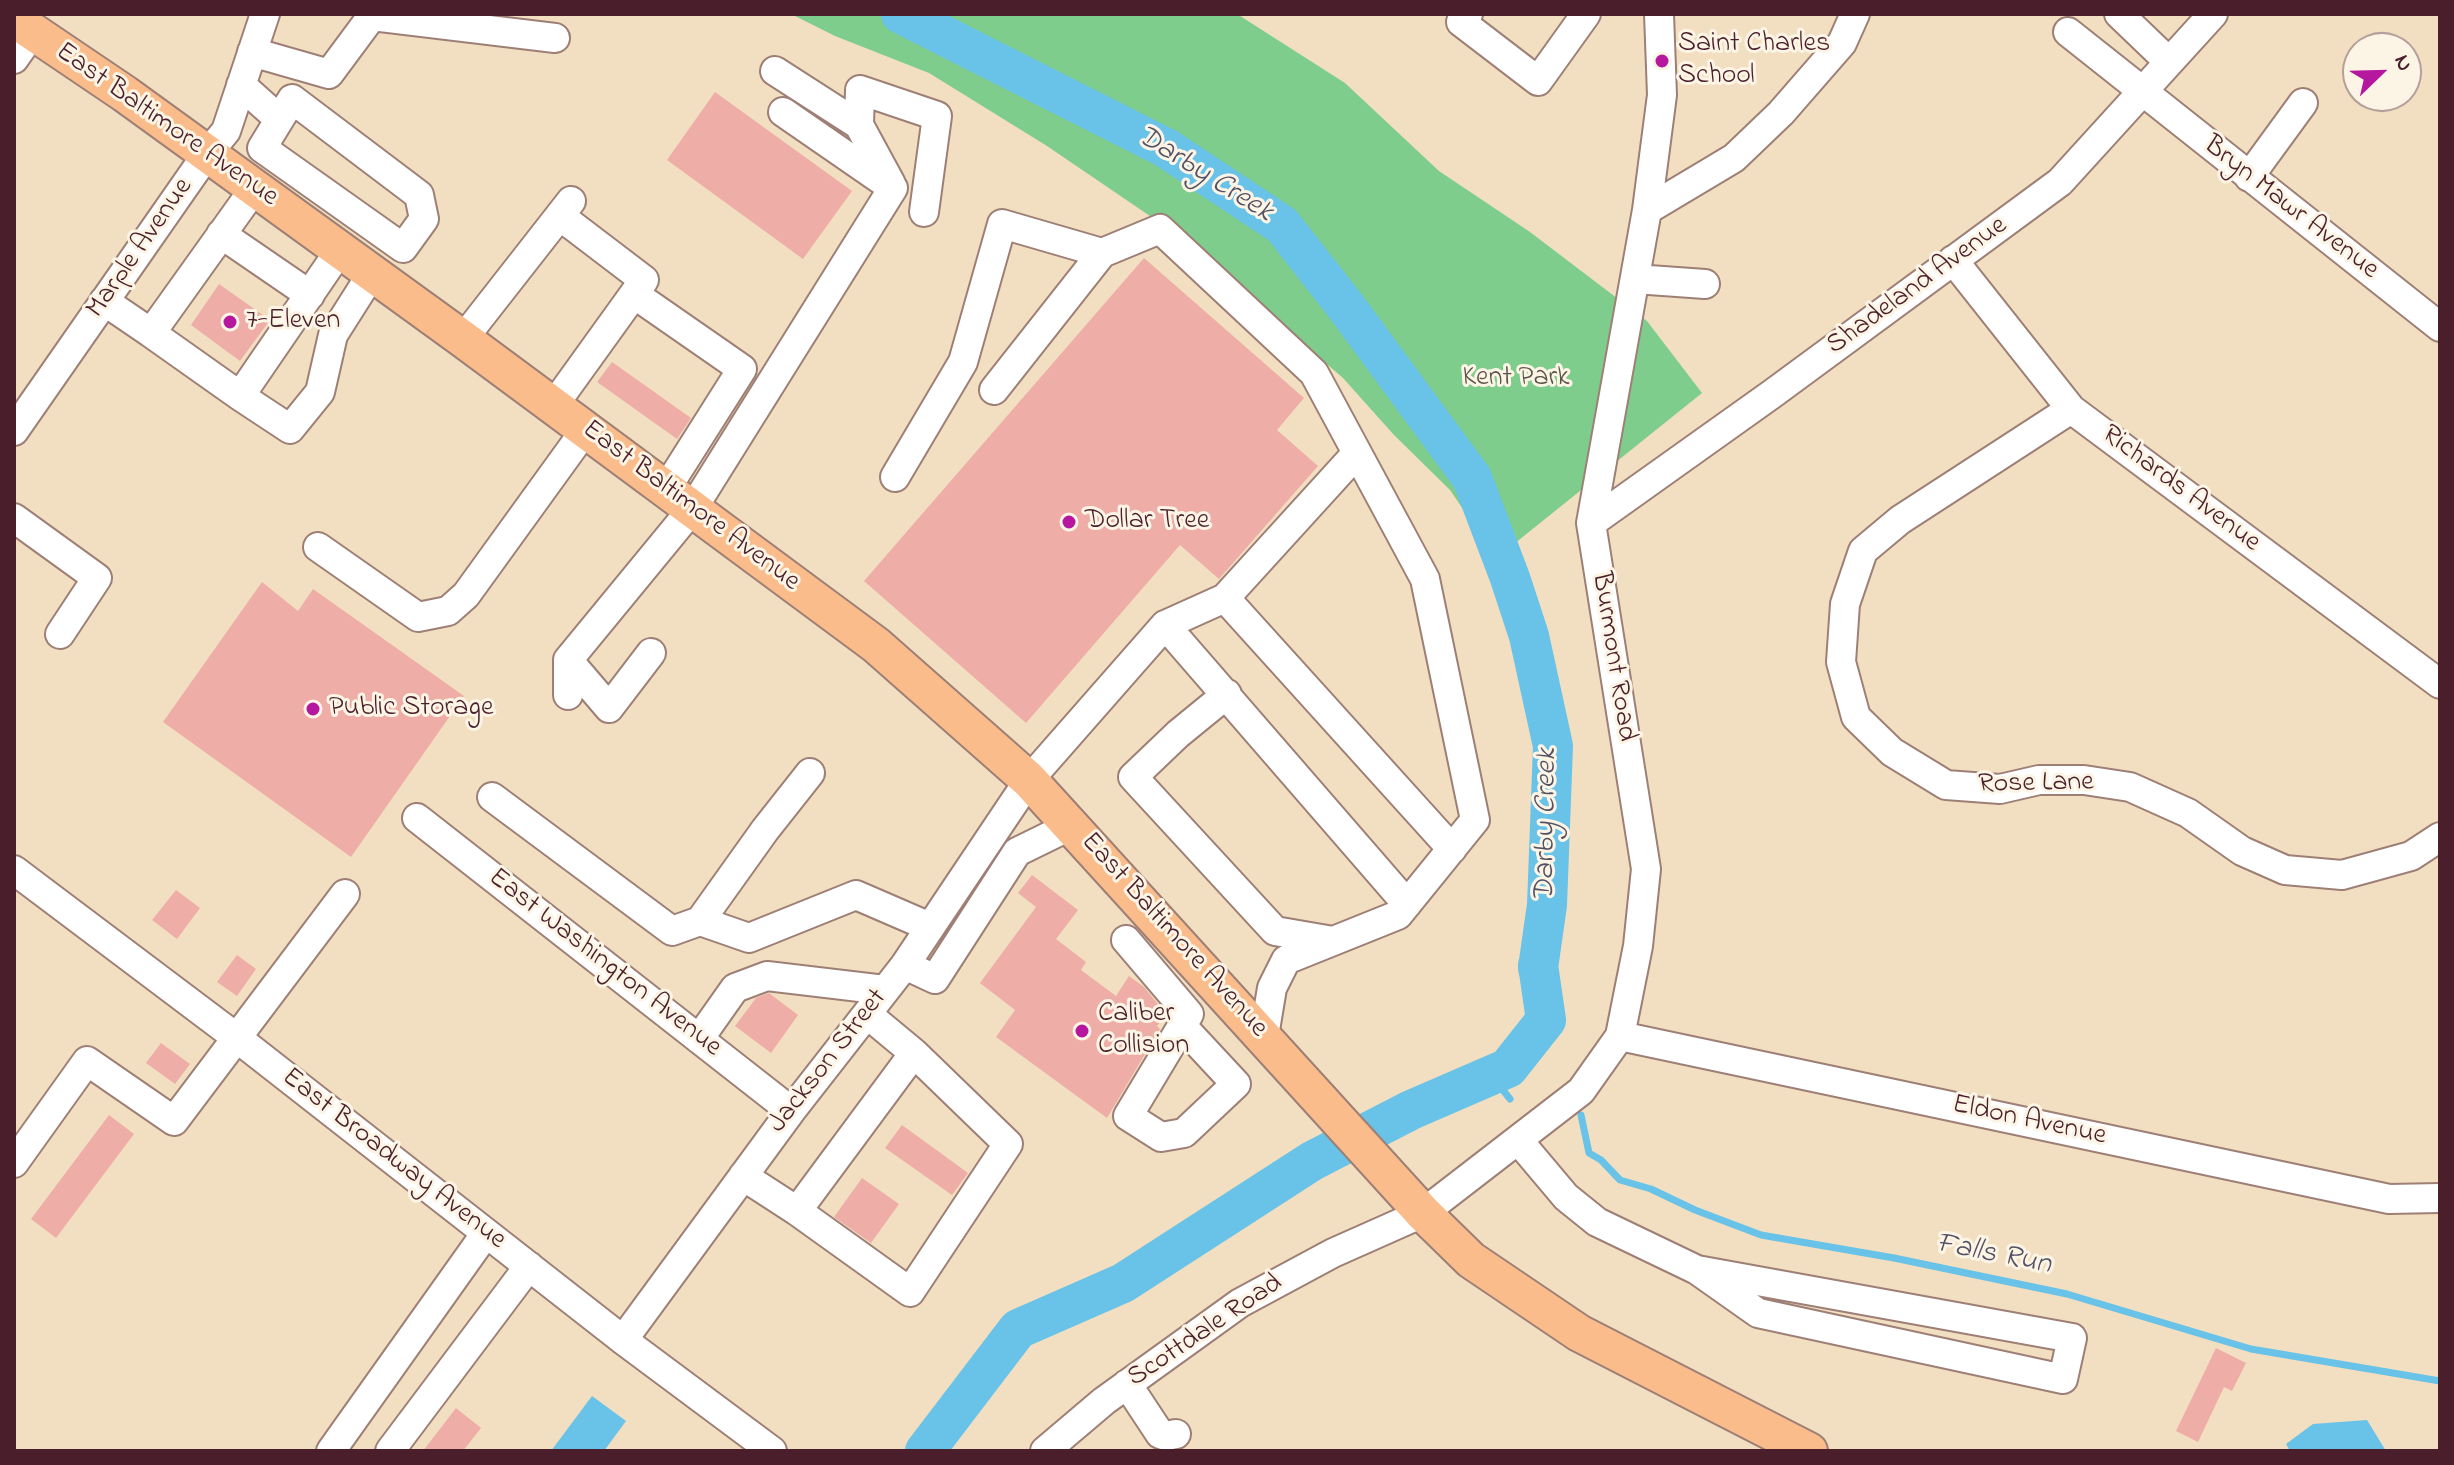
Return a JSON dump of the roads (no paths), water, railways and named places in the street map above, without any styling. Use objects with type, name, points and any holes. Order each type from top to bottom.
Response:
[{"type":"main road","name":"East Baltimore Avenue","points":[[20,37],[125,94],[554,405],[876,645],[1029,780],[1414,1202],[1471,1260],[1579,1333],[1809,1451]]},
{"type":"street","name":"Marple Avenue","points":[[14,431],[226,131],[265,14]]},
{"type":"street","points":[[1468,14],[1461,22],[1538,81],[1586,14]]},
{"type":"street","name":"Burmont Road","points":[[1414,1202],[1518,1140],[1581,1091],[1620,1036],[1638,946],[1646,869],[1591,523],[1647,210],[1662,95],[1659,14]]},
{"type":"street","points":[[1647,210],[1734,158],[1781,113],[1842,43],[1855,14]]},
{"type":"street","points":[[2119,14],[2168,61]]},
{"type":"street","name":"Shadeland Avenue","points":[[1591,523],[2060,182],[2213,14]]},
{"type":"street","points":[[252,52],[329,74],[372,16],[555,38]]},
{"type":"street","name":"Bryn Mawr Avenue","points":[[2068,32],[2440,327]]},
{"type":"street","points":[[775,71],[859,125],[893,188]]},
{"type":"street","points":[[241,85],[279,119]]},
{"type":"street","points":[[859,125],[860,90],[937,116],[924,212]]},
{"type":"street","points":[[292,99],[419,195],[424,219],[403,248],[262,148],[279,119],[292,99]]},
{"type":"street","points":[[2249,177],[2303,103]]},
{"type":"street","points":[[783,112],[893,188]]},
{"type":"street","points":[[568,695],[568,660],[893,188]]},
{"type":"street","points":[[151,333],[254,189]]},
{"type":"street","points":[[463,339],[566,208],[644,280],[554,405]]},
{"type":"street","points":[[895,477],[963,362],[1002,224],[1102,253]]},
{"type":"street","points":[[994,390],[1102,253],[1160,229],[1314,373],[1425,579],[1475,820],[1398,915],[1286,960],[1272,988],[1264,1036]]},
{"type":"street","points":[[221,234],[310,295]]},
{"type":"street","points":[[240,396],[340,250]]},
{"type":"street","name":"Richards Avenue","points":[[1953,260],[2071,409],[2440,684]]},
{"type":"street","points":[[104,301],[290,429],[320,392],[333,335],[371,275]]},
{"type":"street","points":[[1635,279],[1705,284]]},
{"type":"street","points":[[634,294],[742,369],[680,498]]},
{"type":"street","name":"Rose Lane","points":[[2071,409],[1900,520],[1863,551],[1845,604],[1841,662],[1856,717],[1892,752],[1946,785],[2000,789],[2039,780],[2084,780],[2130,787],[2188,813],[2242,851],[2285,870],[2342,875],[2411,856],[2440,837]]},
{"type":"street","points":[[318,547],[418,617],[448,611],[466,595],[586,429]]},
{"type":"street","points":[[1357,453],[1225,598],[1165,625],[1407,904]]},
{"type":"street","points":[[14,518],[97,578],[60,634]]},
{"type":"street","points":[[1225,598],[1452,849]]},
{"type":"street","name":"Jackson Street","points":[[623,1340],[791,1111],[905,965],[1029,780],[1165,625]]},
{"type":"street","points":[[568,660],[609,708],[651,653]]},
{"type":"street","points":[[1227,694],[1178,734],[1133,777],[1275,931],[1334,941]]},
{"type":"street","points":[[492,797],[672,931],[700,921],[810,773]]},
{"type":"street","name":"East Washington Avenue","points":[[417,818],[791,1111]]},
{"type":"street","points":[[905,965],[935,979],[1017,852],[1072,825]]},
{"type":"street","name":"East Broadway Avenue","points":[[18,881],[237,1038],[623,1340],[772,1451]]},
{"type":"street","points":[[14,1163],[87,1061],[174,1121],[345,894]]},
{"type":"street","points":[[700,921],[749,938],[856,895],[930,927]]},
{"type":"street","points":[[1152,913],[1118,948],[1189,1014],[1182,1026]]},
{"type":"street","points":[[699,1039],[735,988],[767,976],[885,990]]},
{"type":"street","points":[[743,1176],[910,1292],[1008,1144],[914,1053],[867,1014]]},
{"type":"street","name":"Eldon Avenue","points":[[1620,1036],[2389,1199],[2440,1198]]},
{"type":"street","points":[[797,1211],[914,1053]]},
{"type":"street","points":[[1518,1140],[1566,1197],[1597,1222],[1697,1270],[1758,1313],[2063,1379],[2072,1338],[1697,1270]]},
{"type":"street","name":"Scottdale Road","points":[[1045,1451],[1127,1384],[1240,1303],[1333,1253],[1414,1202]]},
{"type":"street","points":[[331,1451],[486,1233]]},
{"type":"street","points":[[390,1451],[529,1266]]},
{"type":"street","points":[[1127,1384],[1160,1434],[1176,1434]]},
{"type":"water","points":[[592,1396],[626,1421],[604,1451],[551,1451]]},
{"type":"water","points":[[2367,1420],[2386,1451],[2290,1451],[2286,1444],[2313,1424]]},
{"type":"waterway","name":"Darby Creek","points":[[901,14],[1166,148],[1282,225],[1472,478],[1529,636],[1553,746],[1547,905],[1538,968],[1538,965],[1546,1020],[1508,1068],[1411,1110],[1312,1161],[1123,1283],[1018,1329],[925,1451]]},
{"type":"waterway","points":[[1491,1075],[1510,1099]]},
{"type":"waterway","name":"Falls Run","points":[[1581,1115],[1589,1153],[1601,1160],[1620,1180],[1651,1189],[1761,1235],[1894,1258],[2067,1294],[2251,1349],[2440,1381]]},
{"type":"place","name":"Saint Charles School","points":[[1662,61]]},
{"type":"place","name":"7-Eleven","points":[[230,322]]},
{"type":"place","name":"Dollar Tree","points":[[1069,522]]},
{"type":"place","name":"Public Storage","points":[[313,709]]},
{"type":"place","name":"Caliber Collision","points":[[1082,1031]]},
{"type":"park label","name":"Kent Park","points":[[1516,379]]}]
